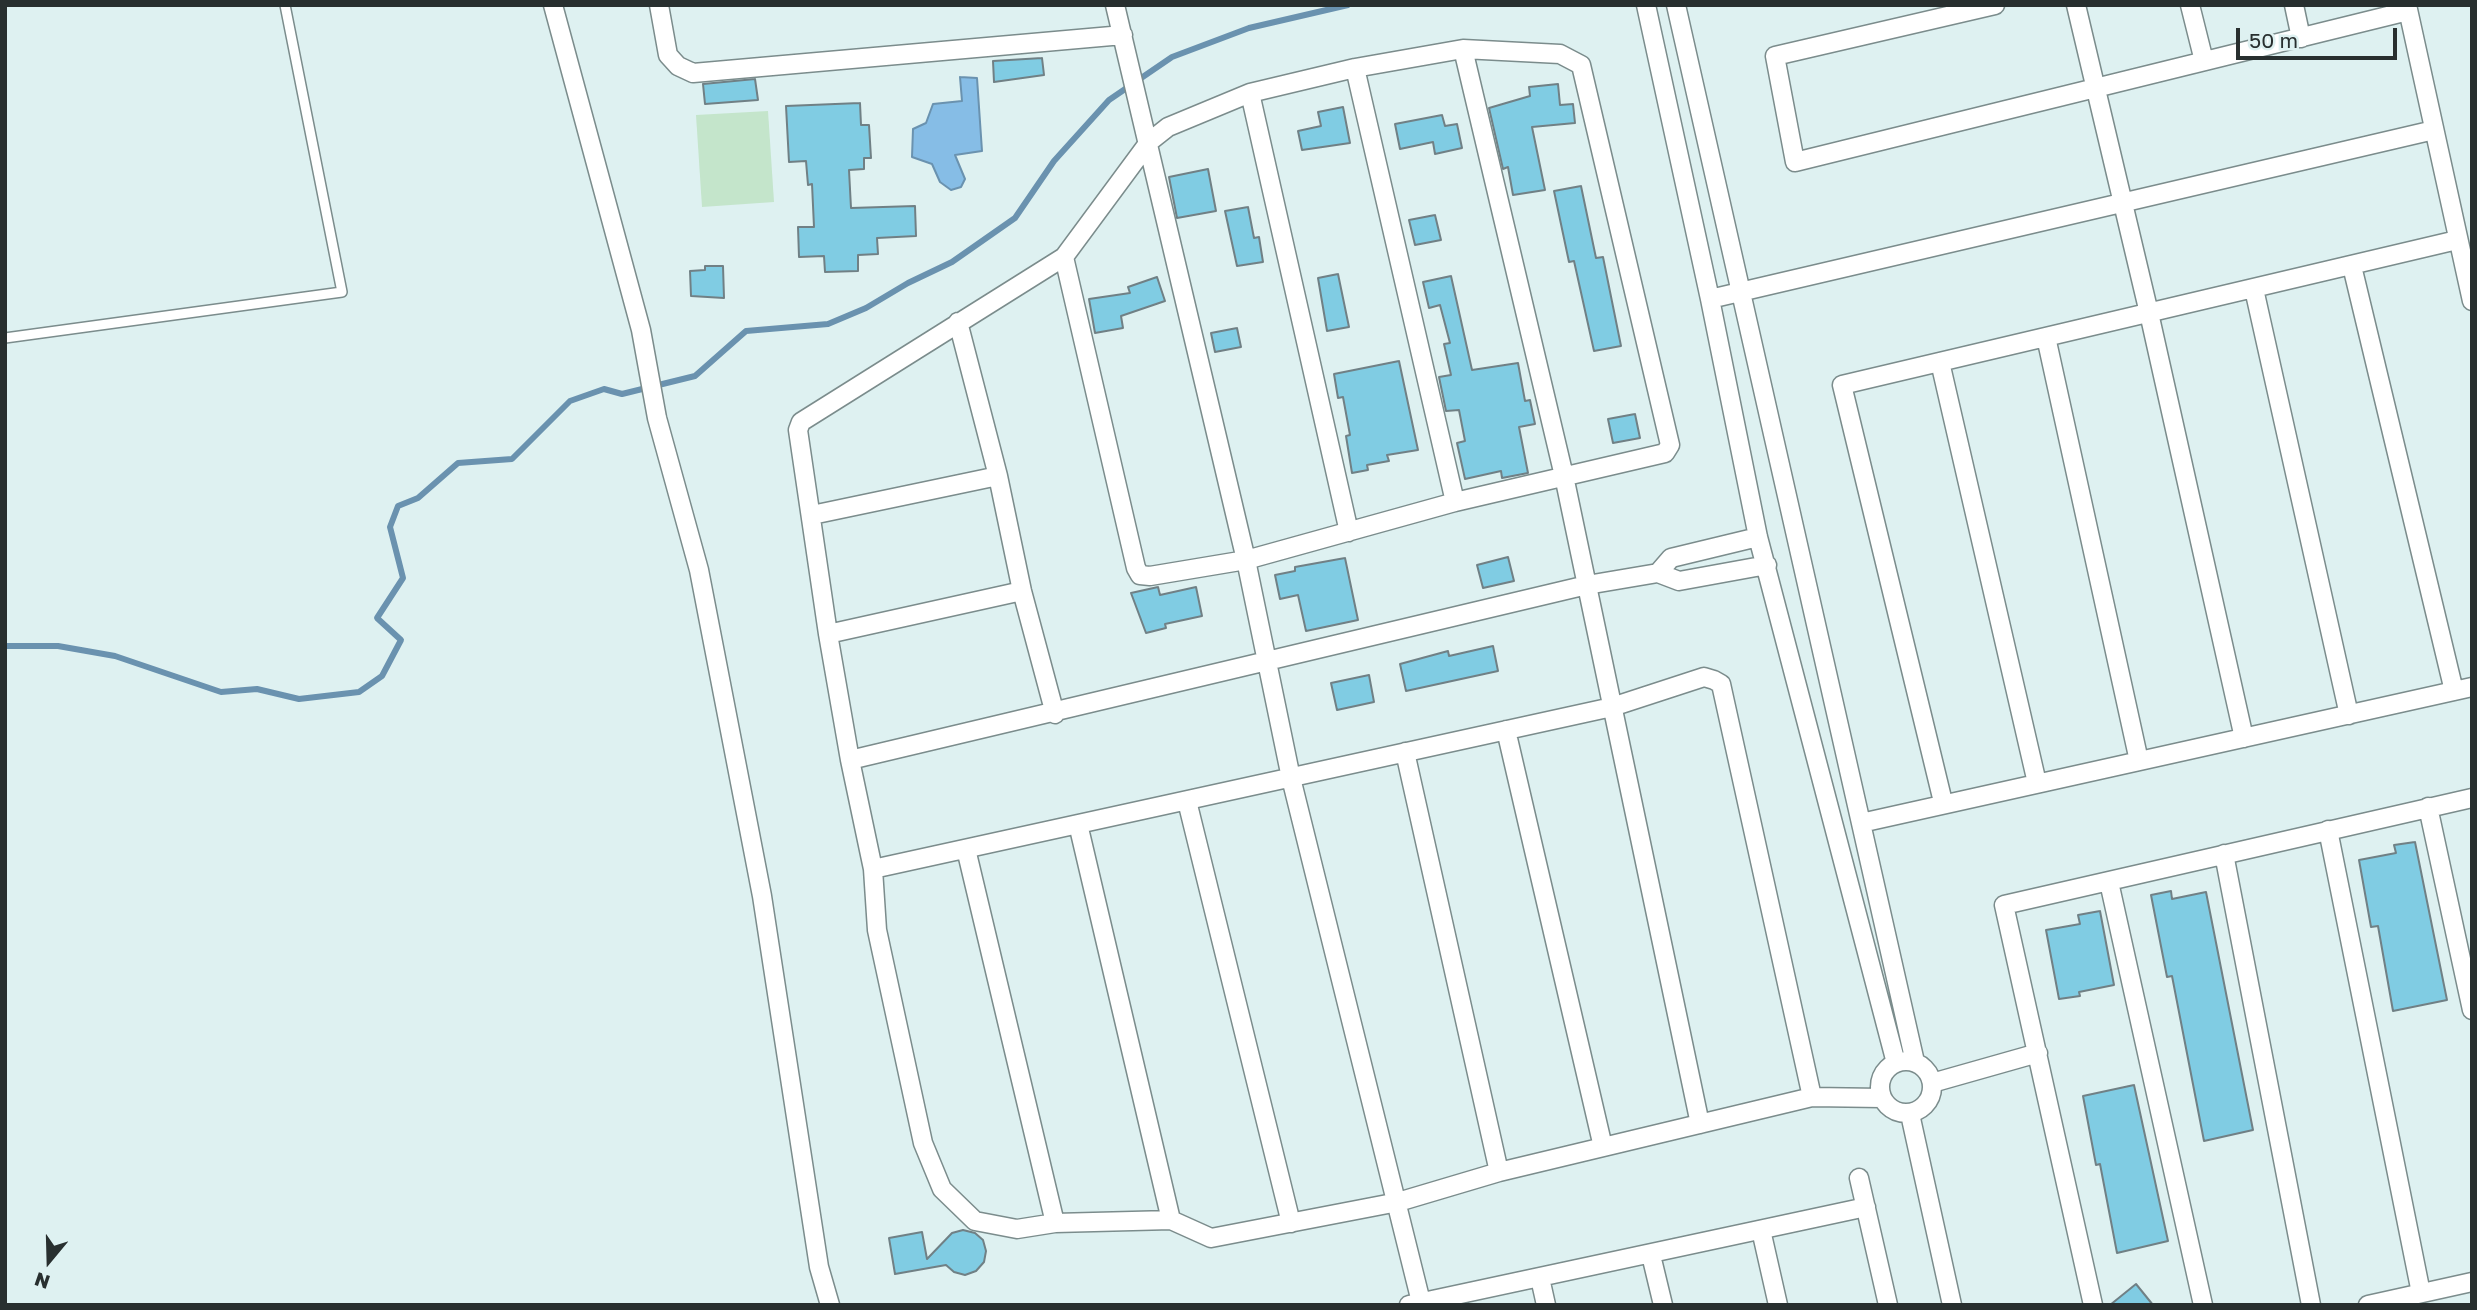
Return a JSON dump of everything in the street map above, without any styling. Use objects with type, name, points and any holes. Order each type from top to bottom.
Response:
[{"type":"street","points":[[553,5],[641,330],[657,418],[699,570],[762,895],[819,1267],[830,1305]]},
{"type":"street","points":[[659,5],[668,55],[678,66],[694,73],[1123,35]]},
{"type":"street","points":[[1115,5],[1247,559],[1291,778],[1398,1202],[1415,1303],[1651,1255],[1866,1207]]},
{"type":"street","points":[[1646,5],[1758,537],[1896,1063]]},
{"type":"street","points":[[1676,5],[1915,1062],[1929,1074],[1932,1083],[1932,1091],[1925,1106],[1910,1114],[1893,1111],[1879,1090],[1883,1073],[1896,1063],[1915,1062]]},
{"type":"street","points":[[1995,5],[1775,56],[1795,162],[2301,38],[2408,8],[2472,301]]},
{"type":"street","points":[[2076,5],[2149,313],[2244,738]]},
{"type":"street","points":[[2190,5],[2204,61]]},
{"type":"street","points":[[2294,5],[2301,38]]},
{"type":"street","points":[[1463,49],[1564,476],[1700,1124]]},
{"type":"street","points":[[1064,257],[1136,568],[1140,575],[1150,576],[1247,559],[1455,502],[1665,453],[1670,445],[1581,65],[1560,54],[1463,49],[1354,68],[1250,93],[1168,127],[1149,142],[1064,257],[801,422],[798,430],[828,634],[873,869],[877,930],[920,1130],[942,1189],[975,1221],[1017,1230],[1055,1223],[1171,1220],[1211,1238],[1398,1202],[1499,1172],[1812,1097],[1882,1098]]},
{"type":"street","points":[[1354,68],[1455,502]]},
{"type":"street","points":[[1661,76],[1691,71]]},
{"type":"street","points":[[1250,93],[1349,531]]},
{"type":"street","points":[[1710,299],[2434,130]]},
{"type":"street","points":[[1943,802],[1842,385],[2457,240]]},
{"type":"street","points":[[1861,823],[1943,802],[2463,689],[2352,266]]},
{"type":"street","points":[[2254,289],[2349,715]]},
{"type":"street","points":[[958,322],[998,476],[1022,591],[1055,714]]},
{"type":"street","points":[[2046,337],[2139,761]]},
{"type":"street","points":[[1940,362],[2037,783]]},
{"type":"street","points":[[812,515],[998,476]]},
{"type":"street","points":[[1658,573],[1671,558],[1758,537]]},
{"type":"street","points":[[850,760],[1055,714],[1587,585],[1658,573],[1679,581],[1767,565]]},
{"type":"street","points":[[828,634],[1022,591]]},
{"type":"street","points":[[873,869],[1612,707],[1704,677],[1721,684],[1812,1097]]},
{"type":"street","points":[[1506,730],[1603,1147]]},
{"type":"street","points":[[1405,752],[1499,1172]]},
{"type":"street","points":[[2093,1305],[2004,905],[2472,798]]},
{"type":"street","points":[[1187,801],[1291,1223]]},
{"type":"street","points":[[2428,807],[2472,1010]]},
{"type":"street","points":[[1078,824],[1171,1220]]},
{"type":"street","points":[[2328,830],[2421,1293]]},
{"type":"street","points":[[966,849],[1055,1223]]},
{"type":"street","points":[[2224,854],[2311,1305]]},
{"type":"street","points":[[2109,882],[2203,1305]]},
{"type":"street","points":[[1932,1083],[2038,1053]]},
{"type":"street","points":[[1910,1114],[1952,1305]]},
{"type":"street","points":[[1859,1178],[1888,1305]]},
{"type":"street","points":[[1761,1230],[1778,1305]]},
{"type":"street","points":[[1651,1255],[1663,1305]]},
{"type":"street","points":[[1540,1278],[1546,1305]]},
{"type":"street","points":[[2368,1305],[2472,1282]]},
{"type":"lane","points":[[5,338],[342,292],[285,5]]},
{"type":"green space","points":[[768,111],[774,202],[702,207],[696,115]]},
{"type":"water","points":[[960,77],[977,78],[982,151],[955,155],[965,179],[961,187],[951,190],[940,182],[932,164],[912,157],[913,129],[926,123],[933,104],[962,101]]},
{"type":"building","points":[[1042,58],[1044,75],[994,82],[993,61]]},
{"type":"building","points":[[755,79],[758,100],[705,104],[703,84]]},
{"type":"building","points":[[1558,84],[1560,105],[1573,104],[1575,123],[1532,127],[1545,190],[1513,195],[1508,167],[1503,169],[1489,108],[1530,96],[1529,87]]},
{"type":"building","points":[[860,103],[861,125],[869,125],[871,158],[864,158],[864,169],[849,170],[851,208],[915,206],[916,236],[877,238],[878,254],[858,255],[858,271],[825,272],[824,256],[799,257],[798,227],[814,227],[812,184],[808,185],[806,161],[789,162],[786,106]]},
{"type":"building","points":[[1343,107],[1350,143],[1302,150],[1298,131],[1321,126],[1318,112]]},
{"type":"building","points":[[1442,115],[1445,126],[1457,124],[1462,148],[1435,154],[1433,142],[1400,149],[1395,124]]},
{"type":"building","points":[[1208,169],[1216,211],[1177,218],[1169,177]]},
{"type":"building","points":[[1581,186],[1596,258],[1603,257],[1621,346],[1594,351],[1574,261],[1569,262],[1554,191]]},
{"type":"building","points":[[1248,207],[1254,238],[1259,237],[1263,262],[1237,266],[1225,211]]},
{"type":"building","points":[[1435,215],[1441,240],[1415,245],[1409,220]]},
{"type":"building","points":[[705,266],[723,266],[724,298],[691,296],[690,271],[705,270]]},
{"type":"building","points":[[1338,274],[1349,327],[1327,331],[1318,278]]},
{"type":"building","points":[[1451,276],[1472,370],[1518,363],[1525,401],[1530,400],[1535,424],[1519,427],[1528,473],[1502,478],[1501,471],[1465,479],[1457,443],[1465,441],[1459,410],[1446,411],[1439,377],[1451,375],[1444,344],[1450,343],[1440,305],[1429,308],[1423,282]]},
{"type":"building","points":[[1157,277],[1165,301],[1121,316],[1123,328],[1095,333],[1089,299],[1130,293],[1128,287]]},
{"type":"building","points":[[1237,328],[1241,347],[1215,352],[1211,333]]},
{"type":"building","points":[[1399,361],[1418,450],[1387,455],[1389,461],[1367,465],[1368,470],[1352,473],[1346,436],[1350,435],[1343,397],[1338,398],[1334,374]]},
{"type":"building","points":[[1635,414],[1640,438],[1613,443],[1608,419]]},
{"type":"building","points":[[1508,557],[1514,581],[1483,588],[1477,565]]},
{"type":"building","points":[[1345,558],[1358,620],[1306,631],[1298,595],[1280,599],[1275,575],[1295,571],[1295,567]]},
{"type":"building","points":[[1158,587],[1160,595],[1196,587],[1202,616],[1165,624],[1166,628],[1146,633],[1131,593]]},
{"type":"building","points":[[1493,646],[1498,671],[1406,691],[1400,664],[1448,651],[1449,656]]},
{"type":"building","points":[[1369,675],[1374,702],[1337,710],[1331,683]]},
{"type":"building","points":[[2415,842],[2447,1000],[2393,1011],[2378,926],[2371,927],[2359,860],[2396,853],[2394,845]]},
{"type":"building","points":[[2171,891],[2172,899],[2206,892],[2253,1130],[2204,1141],[2172,976],[2167,977],[2151,895]]},
{"type":"building","points":[[2100,911],[2114,985],[2079,992],[2080,996],[2059,999],[2046,930],[2080,924],[2078,915]]},
{"type":"building","points":[[2134,1085],[2168,1241],[2117,1253],[2100,1164],[2096,1165],[2083,1096]]},
{"type":"building","points":[[963,1230],[975,1233],[983,1240],[986,1251],[984,1262],[976,1271],[965,1275],[954,1272],[946,1265],[895,1274],[889,1238],[922,1232],[927,1259],[952,1233]]},
{"type":"building","points":[[2136,1284],[2153,1305],[2110,1305]]},
{"type":"waterway","points":[[5,646],[58,646],[115,656],[221,692],[257,689],[299,699],[359,692],[382,676],[401,640],[377,618],[403,578],[390,527],[398,506],[418,498],[458,463],[512,459],[570,401],[604,389],[622,394],[695,376],[746,331],[828,324],[866,308],[908,283],[952,262],[1015,218],[1054,161],[1109,100],[1172,57],[1249,28],[1348,5]]}]
